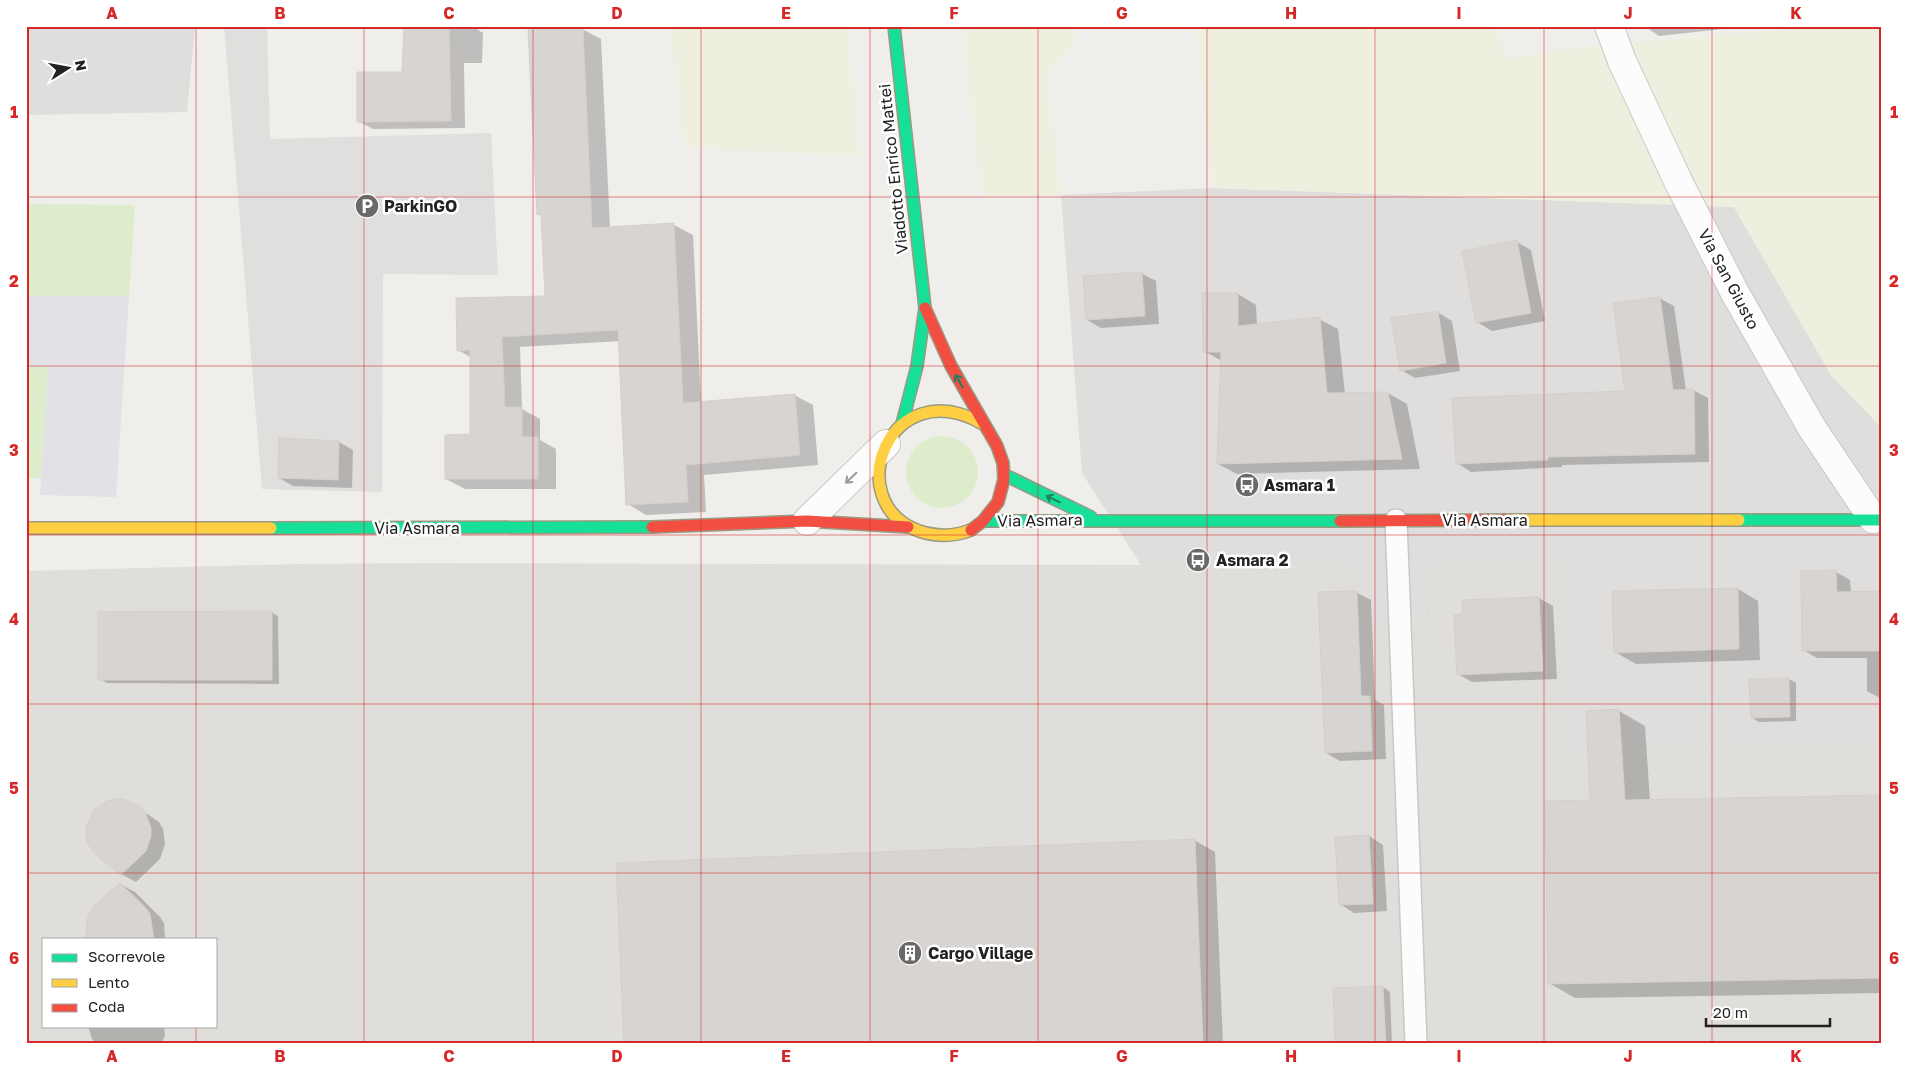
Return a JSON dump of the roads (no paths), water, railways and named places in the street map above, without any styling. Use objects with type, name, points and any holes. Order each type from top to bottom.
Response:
[{"type":"street","name":"Viadotto Enrico Mattei","points":[[894,26],[925,308],[917,366],[894,434]]},
{"type":"street","name":"Via San Giusto","points":[[1609,26],[1626,69],[1678,181],[1735,293],[1812,428],[1877,520]]},
{"type":"street","name":"Viadotto Enrico Mattei","points":[[925,308],[954,372],[984,424]]},
{"type":"street","points":[[807,521],[894,434],[922,413],[941,410],[960,413],[984,424],[998,444],[1003,459],[1005,475],[1002,492],[995,508],[984,521],[970,530],[954,536],[938,537],[922,534],[908,527],[894,515],[884,499],[879,480],[879,462],[894,434]]},
{"type":"street","name":"Via Asmara","points":[[1005,475],[1097,520]]},
{"type":"street","name":"Via Asmara","points":[[984,521],[1877,520]]},
{"type":"street","name":"Via Asmara","points":[[26,528],[616,528],[807,521],[908,527]]},
{"type":"lane","points":[[1396,520],[1416,1044]]},
{"type":"place","name":"ParkinGO","points":[[367,206]]},
{"type":"place","name":"Asmara 1","points":[[1247,485]]},
{"type":"place","name":"Asmara 2","points":[[1198,560]]},
{"type":"place","name":"Cargo Village","points":[[910,953]]}]
